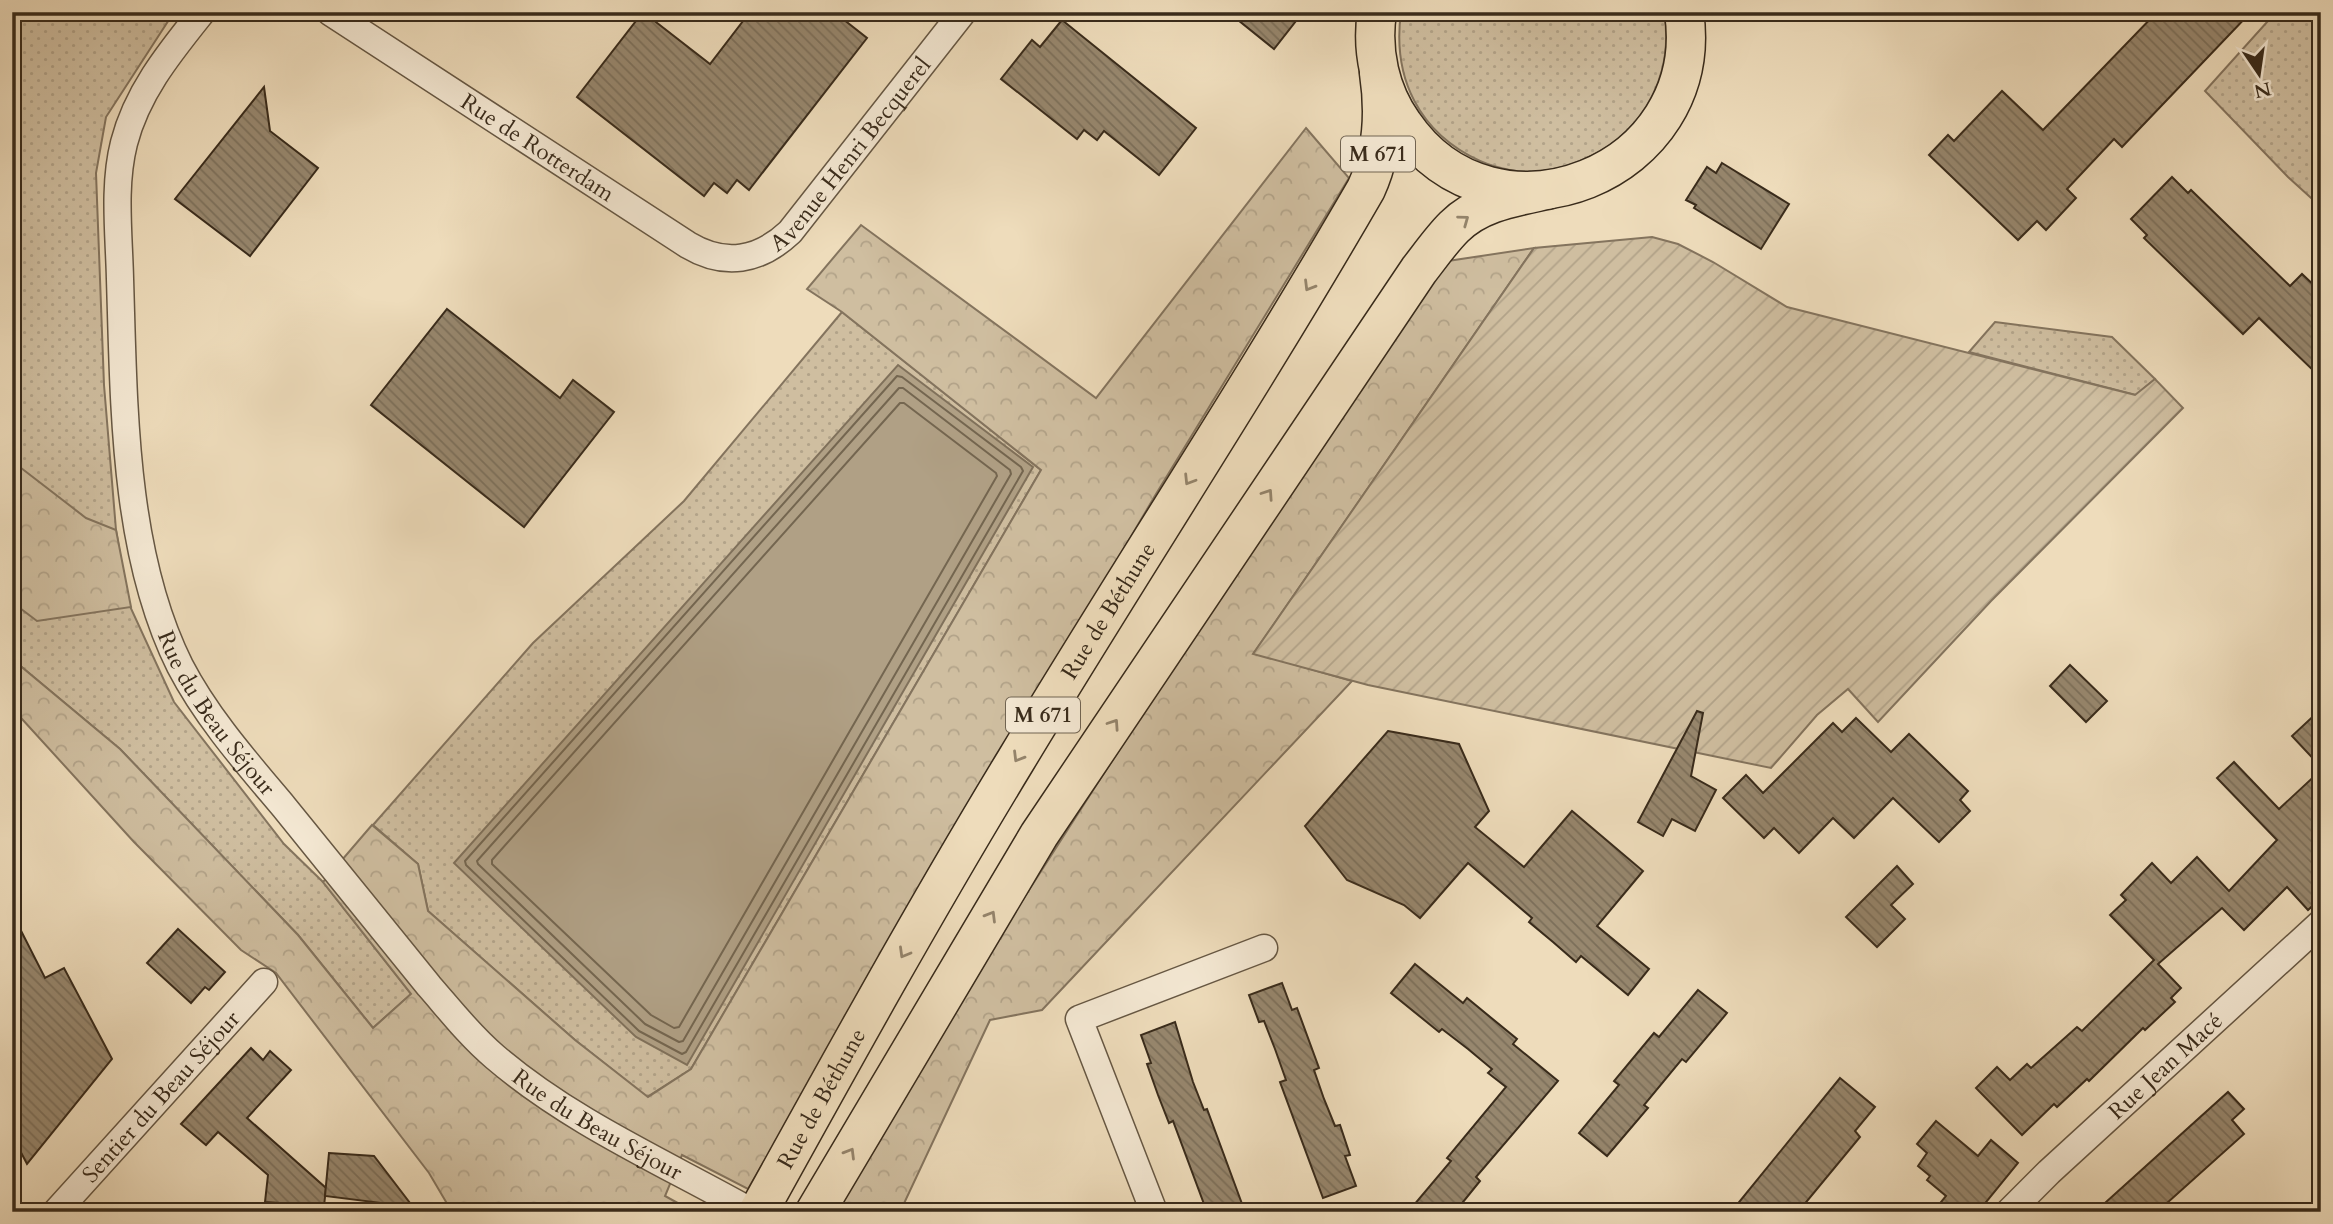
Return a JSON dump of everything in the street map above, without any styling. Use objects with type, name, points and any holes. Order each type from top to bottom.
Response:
[{"type":"main road","points":[[1377,12],[1375,44],[1379,73],[1390,103],[1406,130],[1441,163],[1469,178],[1499,188],[1531,191],[1575,184],[1602,173],[1627,157],[1658,125],[1676,91],[1683,65],[1684,12]]},
{"type":"main road","name":"Rue de Béthune","points":[[758,1212],[849,1047],[1014,762],[1274,345],[1366,189],[1380,145],[1383,98],[1379,73]]},
{"type":"main road","name":"M 671","points":[[815,1212],[1040,835],[1419,270],[1454,227],[1468,216],[1488,204],[1546,190]]},
{"type":"street","name":"Rue du Beau Séjour","points":[[202,12],[140,97],[124,140],[118,183],[122,341],[135,517],[150,587],[180,666],[216,723],[436,994],[484,1046],[512,1070],[567,1109],[752,1212]]},
{"type":"street","name":"Rue de Rotterdam","points":[[330,12],[694,248],[732,259],[756,255]]},
{"type":"street","name":"Avenue Henri Becquerel","points":[[756,255],[778,244],[790,232],[963,12]]},
{"type":"street","name":"Rue Jean Macé","points":[[2009,1212],[2321,923]]},
{"type":"street","points":[[1154,1212],[1079,1019],[1264,948]]},
{"type":"street","name":"Sentier du Beau Séjour","points":[[56,1212],[264,982]]},
{"type":"green space","points":[[12,12],[174,12],[106,117],[96,173],[104,385],[116,530],[128,602],[174,702],[284,844],[323,882],[411,994],[373,1028],[298,935],[120,749],[12,659]]},
{"type":"green space","points":[[1401,12],[1664,12],[1666,42],[1662,69],[1653,95],[1638,118],[1620,137],[1597,153],[1571,164],[1543,171],[1527,172],[1503,168],[1480,161],[1459,149],[1426,119],[1414,101],[1401,59]]},
{"type":"green space","points":[[2276,12],[2321,12],[2321,207],[2288,177],[2205,91]]},
{"type":"green space","points":[[1306,128],[1349,178],[1156,494],[748,1189],[682,1155],[665,1196],[694,1212],[452,1212],[429,1173],[276,973],[241,950],[134,842],[12,708],[12,659],[120,749],[298,935],[373,1028],[411,994],[323,882],[372,825],[418,864],[428,911],[575,1040],[648,1097],[691,1069],[1041,470],[842,312],[807,289],[861,225],[1096,398]]},
{"type":"green space","points":[[1652,237],[1678,244],[1713,262],[1787,307],[2135,395],[2155,379],[2183,408],[1991,601],[1878,722],[1848,689],[1817,715],[1771,768],[1368,685],[1253,654],[1534,248]]},
{"type":"green space","points":[[1534,248],[1254,653],[1352,681],[1042,1010],[990,1020],[900,1212],[833,1212],[948,1016],[1097,784],[1291,485],[1448,261]]},
{"type":"green space","points":[[842,312],[1041,470],[691,1069],[647,1097],[575,1040],[428,911],[418,864],[373,825],[533,643],[684,501]]},
{"type":"green space","points":[[1995,322],[2112,337],[2155,379],[2136,395],[1969,352]]},
{"type":"green space","points":[[12,461],[86,518],[116,530],[131,607],[37,621],[12,602]]},
{"type":"water","points":[[898,365],[1033,467],[687,1065],[636,1037],[454,863]]},
{"type":"building","points":[[643,12],[710,64],[750,12],[834,12],[867,38],[749,190],[737,180],[727,193],[714,183],[704,196],[577,97]]},
{"type":"building","points":[[1228,12],[1303,12],[1274,49]]},
{"type":"building","points":[[2157,12],[2251,12],[2122,147],[2114,139],[2067,189],[2076,198],[2046,230],[2037,221],[2018,240],[1929,155],[1948,135],[1954,141],[2002,91],[2043,130]]},
{"type":"building","points":[[1062,20],[1196,128],[1159,175],[1104,131],[1097,140],[1084,130],[1077,139],[1001,79],[1032,40],[1040,47]]},
{"type":"building","points":[[264,87],[270,131],[318,168],[250,256],[175,199]]},
{"type":"building","points":[[1722,163],[1789,204],[1761,249],[1694,208],[1696,205],[1686,200],[1707,167],[1716,173]]},
{"type":"building","points":[[2172,177],[2188,193],[2191,190],[2290,286],[2302,274],[2321,292],[2321,378],[2259,318],[2243,334],[2144,238],[2147,235],[2131,219]]},
{"type":"building","points":[[447,309],[560,398],[573,380],[614,412],[524,527],[371,405]]},
{"type":"building","points":[[2070,665],[2107,701],[2086,722],[2050,686]]},
{"type":"building","points":[[2321,709],[2321,767],[2292,736]]},
{"type":"building","points":[[1697,711],[1703,713],[1691,776],[1716,790],[1695,831],[1672,819],[1663,836],[1638,822]]},
{"type":"building","points":[[1856,718],[1891,752],[1909,734],[1968,791],[1960,800],[1970,811],[1939,842],[1893,798],[1854,838],[1833,818],[1799,853],[1774,828],[1764,838],[1723,798],[1746,775],[1763,793],[1833,723],[1842,732]]},
{"type":"building","points":[[1388,731],[1459,744],[1489,811],[1475,827],[1524,867],[1572,811],[1643,871],[1597,926],[1649,969],[1628,995],[1581,956],[1576,962],[1529,922],[1532,918],[1468,863],[1420,918],[1404,905],[1347,880],[1305,826]]},
{"type":"building","points":[[2234,762],[2279,809],[2321,770],[2321,898],[2308,910],[2287,887],[2244,930],[2222,908],[2158,964],[2181,988],[2171,998],[2175,1002],[2145,1030],[2143,1028],[2089,1081],[2087,1079],[2057,1107],[2054,1104],[2022,1135],[1976,1088],[1997,1067],[2010,1080],[2027,1064],[2031,1068],[2077,1027],[2082,1031],[2154,960],[2110,915],[2126,900],[2121,895],[2152,863],[2171,883],[2197,857],[2229,891],[2277,840],[2217,778]]},
{"type":"building","points":[[1897,866],[1913,884],[1891,905],[1905,919],[1877,947],[1846,917]]},
{"type":"building","points":[[12,913],[45,978],[64,968],[112,1059],[27,1164],[12,1135]]},
{"type":"building","points":[[178,929],[225,972],[209,990],[205,987],[191,1003],[147,963]]},
{"type":"building","points":[[1415,964],[1463,1003],[1467,998],[1517,1039],[1513,1044],[1558,1081],[1476,1177],[1480,1181],[1455,1212],[1408,1212],[1451,1161],[1447,1158],[1506,1087],[1488,1073],[1492,1069],[1468,1049],[1442,1029],[1439,1032],[1391,993]]},
{"type":"building","points":[[1282,983],[1292,1010],[1297,1008],[1319,1068],[1314,1070],[1335,1126],[1340,1125],[1350,1155],[1345,1156],[1356,1186],[1323,1198],[1280,1082],[1286,1080],[1275,1049],[1264,1021],[1259,1022],[1249,995]]},
{"type":"building","points":[[1698,990],[1727,1013],[1686,1062],[1682,1059],[1644,1105],[1648,1108],[1607,1156],[1579,1133],[1619,1085],[1614,1081],[1654,1033],[1659,1037]]},
{"type":"building","points":[[1175,1022],[1193,1082],[1204,1110],[1207,1109],[1245,1212],[1207,1212],[1173,1121],[1169,1123],[1158,1095],[1147,1064],[1151,1063],[1141,1035]]},
{"type":"building","points":[[251,1048],[263,1060],[270,1051],[291,1070],[247,1118],[326,1188],[324,1206],[265,1202],[268,1175],[218,1132],[206,1145],[181,1124]]},
{"type":"building","points":[[1840,1078],[1875,1107],[1855,1131],[1860,1137],[1798,1212],[1731,1212]]},
{"type":"building","points":[[2228,1092],[2244,1109],[2232,1120],[2244,1134],[2157,1212],[2095,1212]]},
{"type":"building","points":[[1936,1121],[1978,1156],[1991,1140],[2018,1163],[1978,1212],[1933,1212],[1946,1196],[1927,1180],[1930,1176],[1918,1166],[1927,1153],[1917,1144]]},
{"type":"building","points":[[329,1153],[374,1156],[413,1207],[325,1196]]}]
